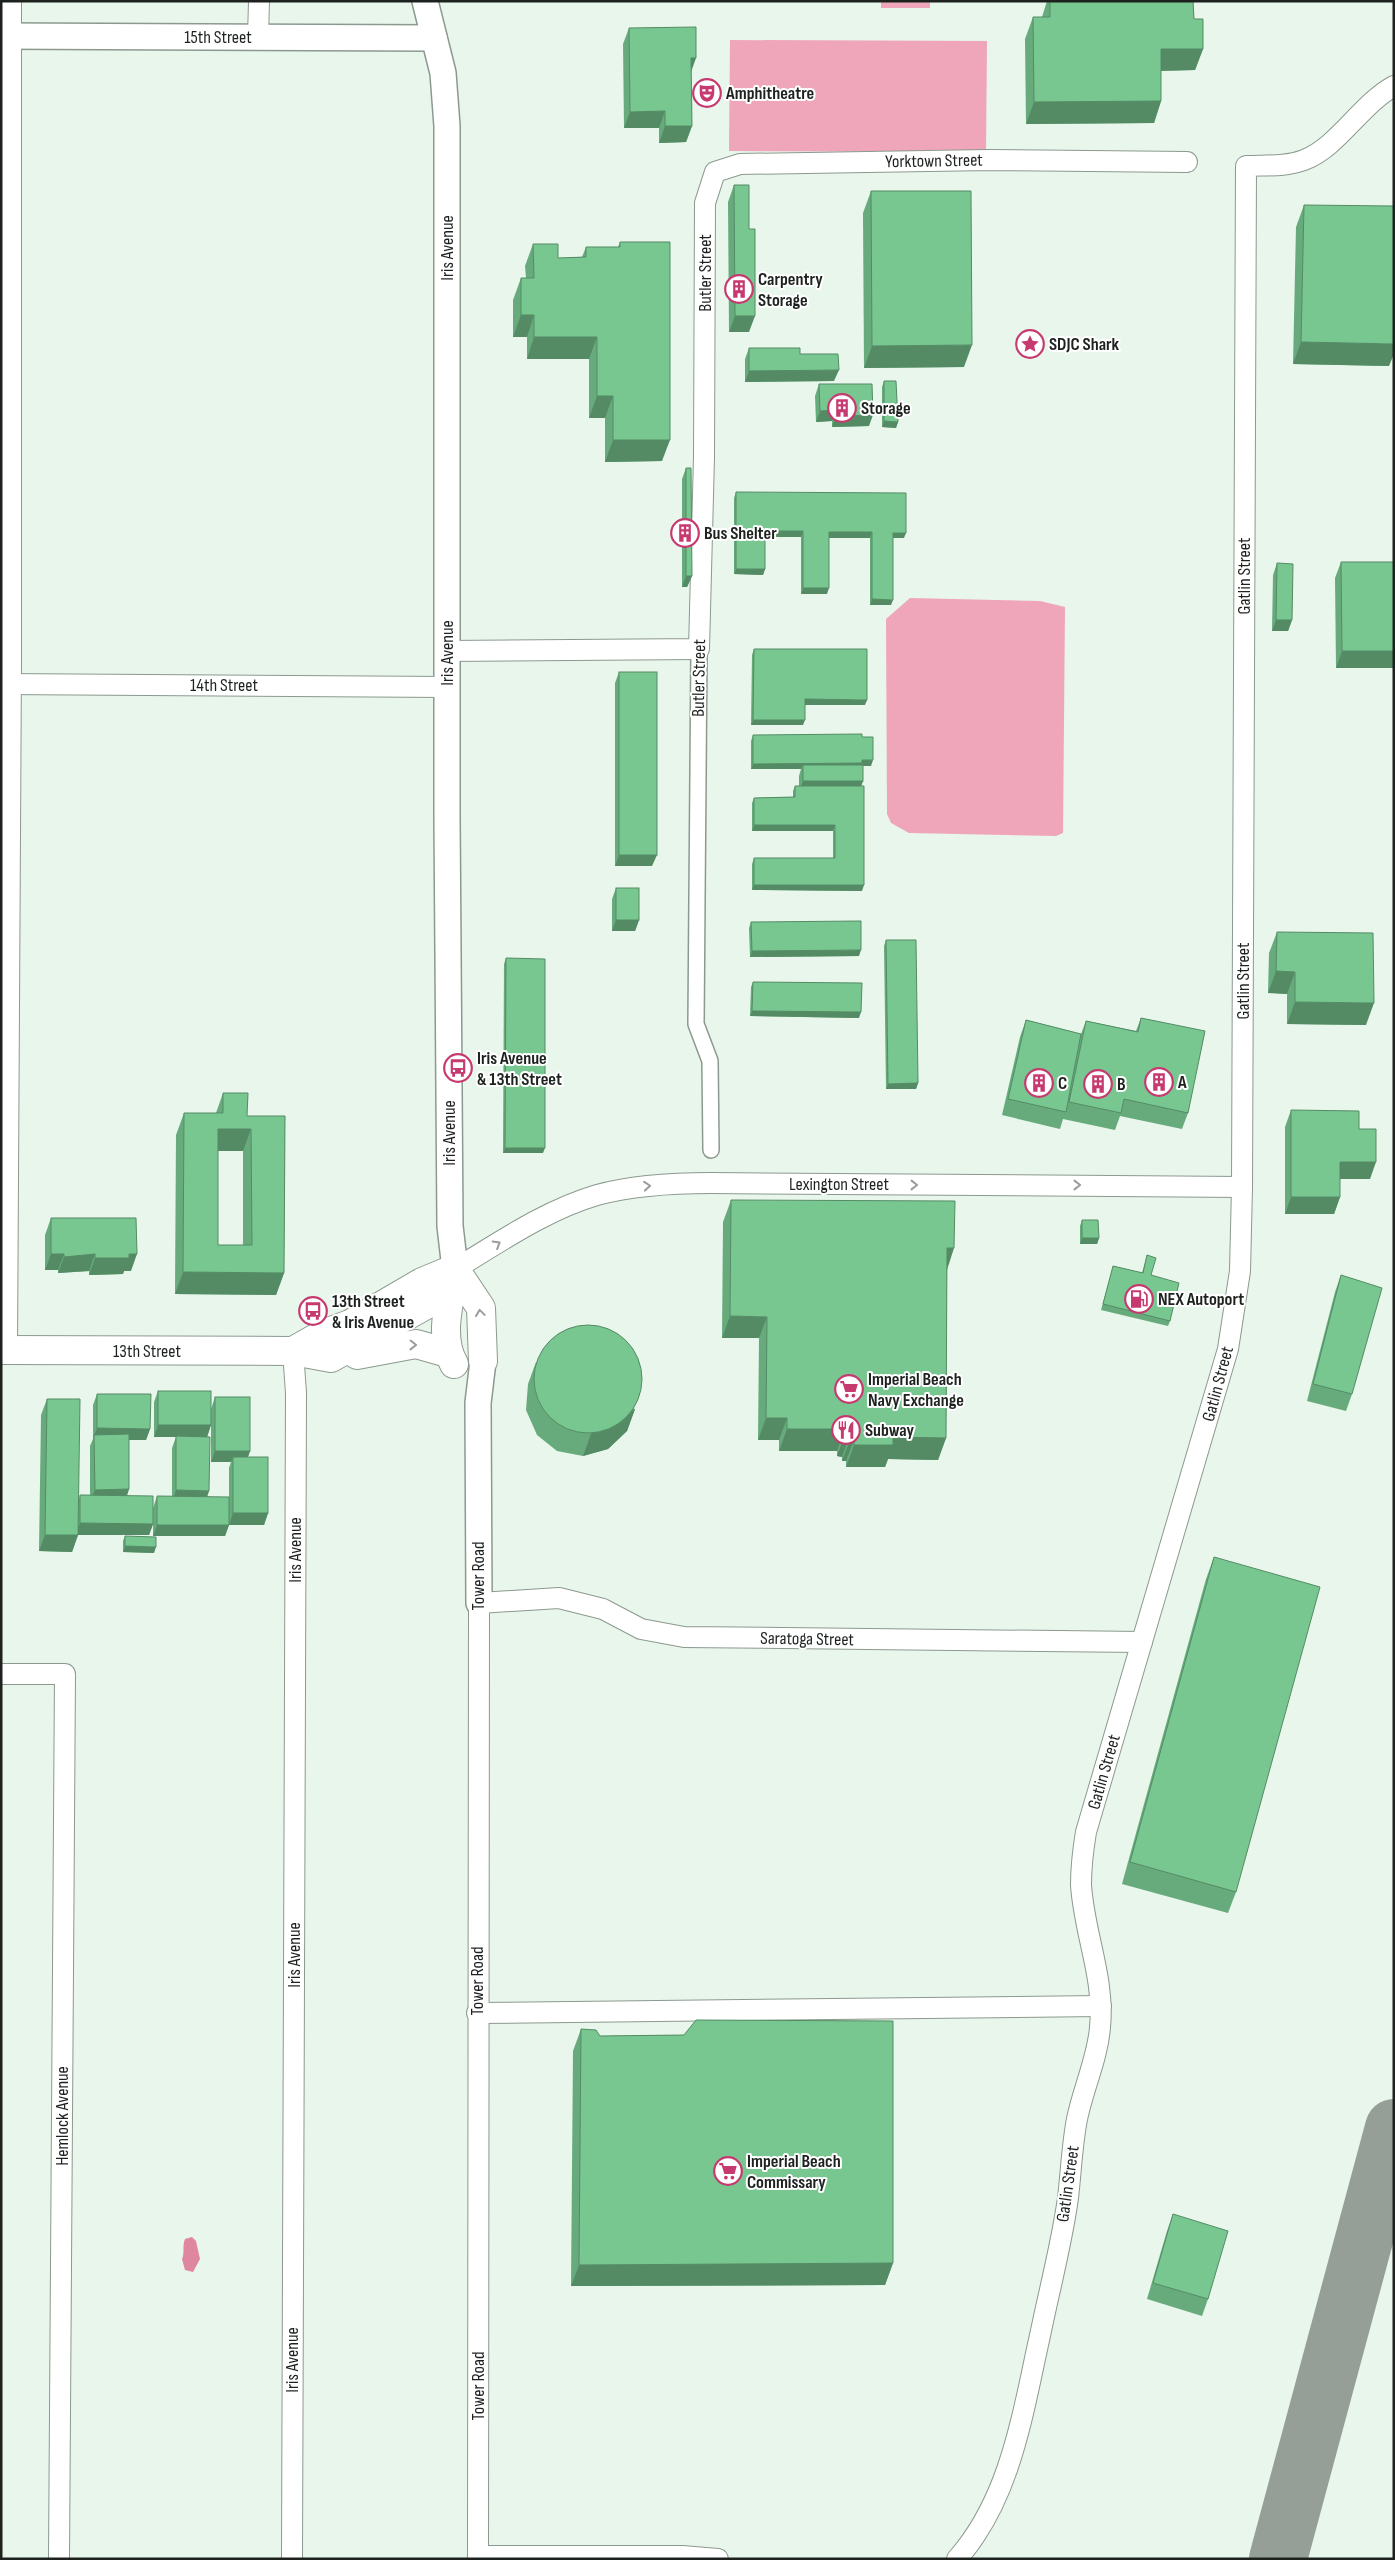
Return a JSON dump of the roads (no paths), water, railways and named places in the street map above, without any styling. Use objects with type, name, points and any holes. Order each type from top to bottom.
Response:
[{"type":"main road","name":"13th Street","points":[[293,1351],[323,1334],[350,1324],[422,1282],[455,1269]]},
{"type":"main road","points":[[451,1358],[445,1329],[455,1269]]},
{"type":"main road","points":[[331,1358],[426,1305],[455,1269]]},
{"type":"main road","name":"Tower Road","points":[[455,1269],[481,1308],[483,1361]]},
{"type":"main road","name":"13th Street","points":[[4,1350],[293,1351],[331,1358],[416,1344],[451,1358]]},
{"type":"street","points":[[4,1350],[6,36],[11,1]]},
{"type":"street","points":[[258,38],[259,1]]},
{"type":"street","name":"Iris Avenue","points":[[424,1],[443,73],[447,126],[447,687],[450,1226],[455,1269]]},
{"type":"street","name":"15th Street","points":[[6,36],[434,38]]},
{"type":"street","name":"Gatlin Street","points":[[957,2559],[974,2539],[993,2506],[1017,2436],[1068,2200],[1077,2120],[1100,2029],[1101,2006],[1082,1886],[1082,1857],[1086,1832],[1228,1349],[1240,1271],[1242,1187],[1246,166],[1288,164],[1306,160],[1326,146],[1373,100],[1394,86]]},
{"type":"street","name":"Yorktown Street","points":[[705,203],[715,172],[740,164],[988,160],[1187,162]]},
{"type":"street","name":"Butler Street","points":[[705,203],[704,457],[699,650],[696,1024],[710,1061],[711,1150]]},
{"type":"street","points":[[447,651],[699,650]]},
{"type":"street","name":"14th Street","points":[[6,684],[447,687]]},
{"type":"street","name":"Lexington Street","points":[[455,1269],[558,1210],[597,1195],[641,1186],[721,1183],[1242,1187]]},
{"type":"street","name":"Iris Avenue","points":[[292,2559],[296,1412],[293,1351]]},
{"type":"street","points":[[451,1358],[478,1403]]},
{"type":"street","name":"Tower Road","points":[[478,2558],[478,1403],[483,1361]]},
{"type":"street","name":"Saratoga Street","points":[[479,1602],[559,1598],[603,1610],[641,1629],[684,1637],[1142,1642]]},
{"type":"street","name":"Hemlock Avenue","points":[[1,1674],[66,1674],[59,2559]]},
{"type":"street","points":[[477,2013],[1101,2006]]},
{"type":"street","points":[[478,2558],[682,2556],[718,2559]]},
{"type":"place","name":"Amphitheatre","points":[[707,93]]},
{"type":"place","name":"Carpentry Storage","points":[[739,289]]},
{"type":"place","name":"SDJC Shark","points":[[1030,344]]},
{"type":"place","name":"Storage","points":[[842,408]]},
{"type":"place","name":"Bus Shelter","points":[[685,533]]},
{"type":"place","name":"Iris Avenue & 13th Street","points":[[458,1068]]},
{"type":"place","name":"A","points":[[1159,1082]]},
{"type":"place","name":"C","points":[[1039,1083]]},
{"type":"place","name":"B","points":[[1098,1084]]},
{"type":"place","name":"NEX Autoport","points":[[1139,1299]]},
{"type":"place","name":"13th Street & Iris Avenue","points":[[313,1311]]},
{"type":"place","name":"Imperial Beach Navy Exchange","points":[[849,1389]]},
{"type":"place","name":"Subway","points":[[846,1430]]},
{"type":"place","name":"Imperial Beach Commissary","points":[[728,2171]]}]
